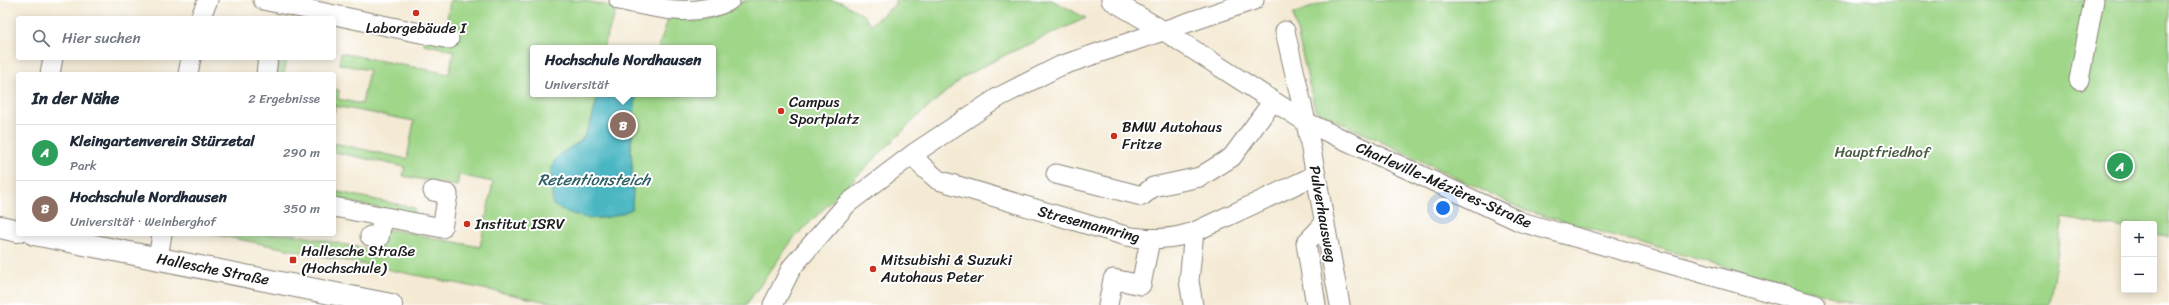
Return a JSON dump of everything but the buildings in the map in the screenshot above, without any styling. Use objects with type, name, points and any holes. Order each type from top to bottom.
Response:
[{"type":"main road","points":[[0,227],[16,231]]},
{"type":"main road","name":"Hallesche Straße","points":[[44,236],[392,305]]},
{"type":"street","points":[[201,16],[208,0]]},
{"type":"street","points":[[619,0],[667,10],[711,8],[730,0]]},
{"type":"street","name":"Charleville-Mézières-Straße","points":[[1110,0],[1164,31],[1306,122],[1521,222],[1816,305]]},
{"type":"street","points":[[773,305],[792,267],[846,204],[913,154],[999,97],[1060,66],[1254,0]]},
{"type":"street","points":[[2079,80],[2094,0]]},
{"type":"street","points":[[272,7],[322,16]]},
{"type":"street","points":[[336,19],[449,39]]},
{"type":"street","name":"Pulverhausweg","points":[[1285,31],[1306,122],[1340,305]]},
{"type":"street","points":[[50,72],[53,60]]},
{"type":"street","points":[[188,72],[192,60]]},
{"type":"street","points":[[266,72],[268,60]]},
{"type":"street","points":[[1056,174],[1142,196],[1153,187],[1200,177],[1232,157],[1273,102]]},
{"type":"street","name":"Stresemannring","points":[[913,154],[922,166],[938,180],[1126,236],[1150,240],[1174,238],[1194,232],[1316,175]]},
{"type":"street","points":[[336,207],[442,228],[448,194],[432,191]]},
{"type":"street","points":[[370,236],[380,238],[383,217]]},
{"type":"street","points":[[1316,305],[1306,243],[1325,223]]},
{"type":"street","points":[[1193,305],[1189,281],[1194,232]]},
{"type":"street","points":[[158,258],[162,236]]},
{"type":"street","points":[[1108,305],[1113,279],[1141,285],[1150,240]]},
{"type":"green space","points":[[450,0],[582,0],[617,8],[604,45],[530,45],[530,97],[597,97],[593,117],[582,140],[560,154],[633,192],[631,146],[636,97],[716,97],[716,45],[659,45],[669,17],[719,14],[746,0],[827,0],[841,2],[862,14],[871,24],[895,5],[895,0],[1052,0],[1086,18],[1007,54],[963,77],[917,117],[793,239],[746,305],[563,305],[223,236],[302,236],[367,249],[369,241],[388,229],[480,247],[493,182],[459,175],[457,186],[403,176],[405,167],[336,152],[336,143],[407,159],[414,121],[336,106],[336,89],[339,90],[338,99],[362,104],[369,70],[339,64],[341,53],[449,74],[454,51],[424,44],[428,22],[446,26]]},
{"type":"green space","name":"Hauptfriedhof","points":[[1331,0],[2169,0],[2169,237],[2157,235],[2157,221],[2121,221],[2121,228],[2063,218],[2049,305],[1862,305],[1526,211],[1315,110],[1293,14]]},
{"type":"green space","points":[[278,60],[287,60],[284,72],[276,72]]},
{"type":"green space","points":[[336,191],[415,208],[414,215],[336,199]]},
{"type":"water","name":"Retentionsteich","points":[[597,97],[636,97],[631,146],[633,192],[632,209],[611,217],[583,217],[553,205],[551,175],[554,162],[559,156],[583,138],[589,128]]},
{"type":"place","name":"Laborgebäude I","points":[[416,13]]},
{"type":"place","name":"Campus Sportplatz","points":[[781,111]]},
{"type":"place","name":"Hochschule Nordhausen","points":[[623,125]]},
{"type":"place","name":"BMW Autohaus Fritze","points":[[1114,136]]},
{"type":"place","name":"Kleingartenverein Stürzetal","points":[[2120,166]]},
{"type":"place","name":"Institut ISRV","points":[[467,224]]},
{"type":"place","name":"Hallesche Straße (Hochschule)","points":[[293,260]]},
{"type":"place","name":"Mitsubishi & Suzuki Autohaus Peter","points":[[873,269]]}]
